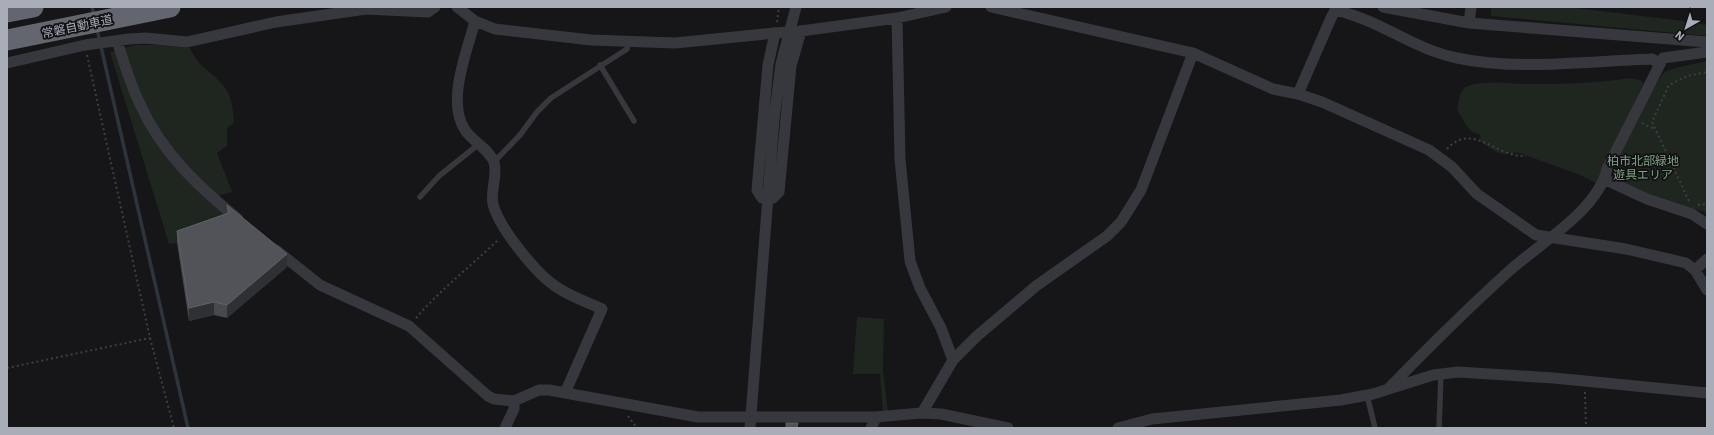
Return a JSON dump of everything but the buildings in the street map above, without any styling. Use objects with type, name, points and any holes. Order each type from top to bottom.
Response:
[{"type":"highway","points":[[7,12],[33,7]]},
{"type":"highway","name":"常磐自動車道","points":[[7,40],[170,7]]},
{"type":"street","points":[[7,63],[85,45],[105,42],[146,38],[187,42],[276,22],[366,9],[428,12],[435,7]]},
{"type":"street","points":[[457,7],[474,21],[494,29],[628,42],[675,43],[801,31],[897,18],[946,7]]},
{"type":"street","points":[[751,423],[778,86],[784,48],[796,7]]},
{"type":"street","points":[[991,7],[1193,53],[1273,89],[1298,94],[1322,102],[1429,150],[1440,157],[1487,203],[1536,235],[1626,249],[1686,263],[1695,270],[1707,290]]},
{"type":"street","points":[[1382,7],[1470,14],[1707,42]]},
{"type":"street","points":[[1298,94],[1336,8],[1375,24],[1420,47],[1457,58],[1498,63],[1534,64],[1652,59],[1660,64]]},
{"type":"street","points":[[897,18],[900,159],[910,261],[920,288],[940,328],[953,360]]},
{"type":"street","points":[[474,21],[458,91],[457,106],[465,130],[494,162],[493,203],[498,216],[507,231],[540,273],[556,287],[573,297],[602,309],[565,392]]},
{"type":"street","points":[[775,34],[768,65],[757,190],[762,198],[768,199],[773,198],[779,192],[791,66],[801,31]]},
{"type":"street","points":[[117,41],[140,105],[150,124],[166,147],[188,175],[246,226]]},
{"type":"street","points":[[1388,389],[1419,357],[1508,272],[1581,211],[1604,180],[1607,169],[1663,58],[1707,52]]},
{"type":"street","points":[[922,413],[953,360],[977,336],[1036,286],[1100,241],[1121,222],[1141,190],[1193,53]]},
{"type":"street","points":[[1604,180],[1647,199],[1692,214],[1707,224]]},
{"type":"street","points":[[264,241],[320,285],[409,326],[480,390],[494,399],[514,401],[539,390],[565,392],[698,417],[751,423],[875,417],[922,413],[942,414],[1008,428]]},
{"type":"street","points":[[1695,270],[1707,259]]},
{"type":"street","points":[[1118,428],[1152,419],[1316,403],[1388,389],[1441,373],[1481,372],[1707,393]]},
{"type":"street","points":[[504,428],[514,409],[514,401]]},
{"type":"street","points":[[871,428],[875,417]]},
{"type":"lane","points":[[494,162],[520,135],[536,112],[551,98],[600,65],[628,49],[628,42]]},
{"type":"lane","points":[[600,65],[634,121]]},
{"type":"lane","points":[[420,196],[439,176],[479,144]]},
{"type":"lane","points":[[1439,428],[1441,373]]},
{"type":"lane","points":[[1367,394],[1375,428]]},
{"type":"path","points":[[85,45],[150,338],[174,428]]},
{"type":"path","points":[[1688,198],[1652,122],[1669,85],[1687,76],[1707,72]]},
{"type":"path","points":[[1647,126],[1655,129]]},
{"type":"path","points":[[1440,157],[1448,147],[1461,138],[1474,138],[1514,156],[1526,156]]},
{"type":"path","points":[[409,326],[434,297],[469,268],[507,231]]},
{"type":"path","points":[[7,368],[150,338]]},
{"type":"path","points":[[1585,381],[1586,428]]},
{"type":"green space","points":[[1491,7],[1568,7],[1691,22],[1707,25],[1707,36],[1491,16]]},
{"type":"green space","points":[[135,45],[160,45],[190,48],[197,60],[226,89],[230,98],[234,123],[227,128],[227,146],[217,153],[232,192],[216,196],[226,213],[229,226],[177,243],[169,244],[110,52]]},
{"type":"green space","name":"柏市北部緑地 遊具エリア","points":[[1707,61],[1707,215],[1703,211],[1672,205],[1612,179],[1626,141],[1652,90],[1660,78],[1668,70]]},
{"type":"green space","points":[[1630,78],[1642,81],[1643,84],[1596,183],[1578,174],[1519,153],[1502,154],[1495,151],[1481,142],[1480,134],[1469,129],[1457,110],[1463,90],[1468,86],[1475,84],[1569,83]]},
{"type":"green space","points":[[857,317],[884,319],[883,371],[888,413],[883,413],[880,374],[853,374]]},
{"type":"waterway","points":[[92,7],[94,16]]},
{"type":"waterway","points":[[97,29],[188,428]]}]
